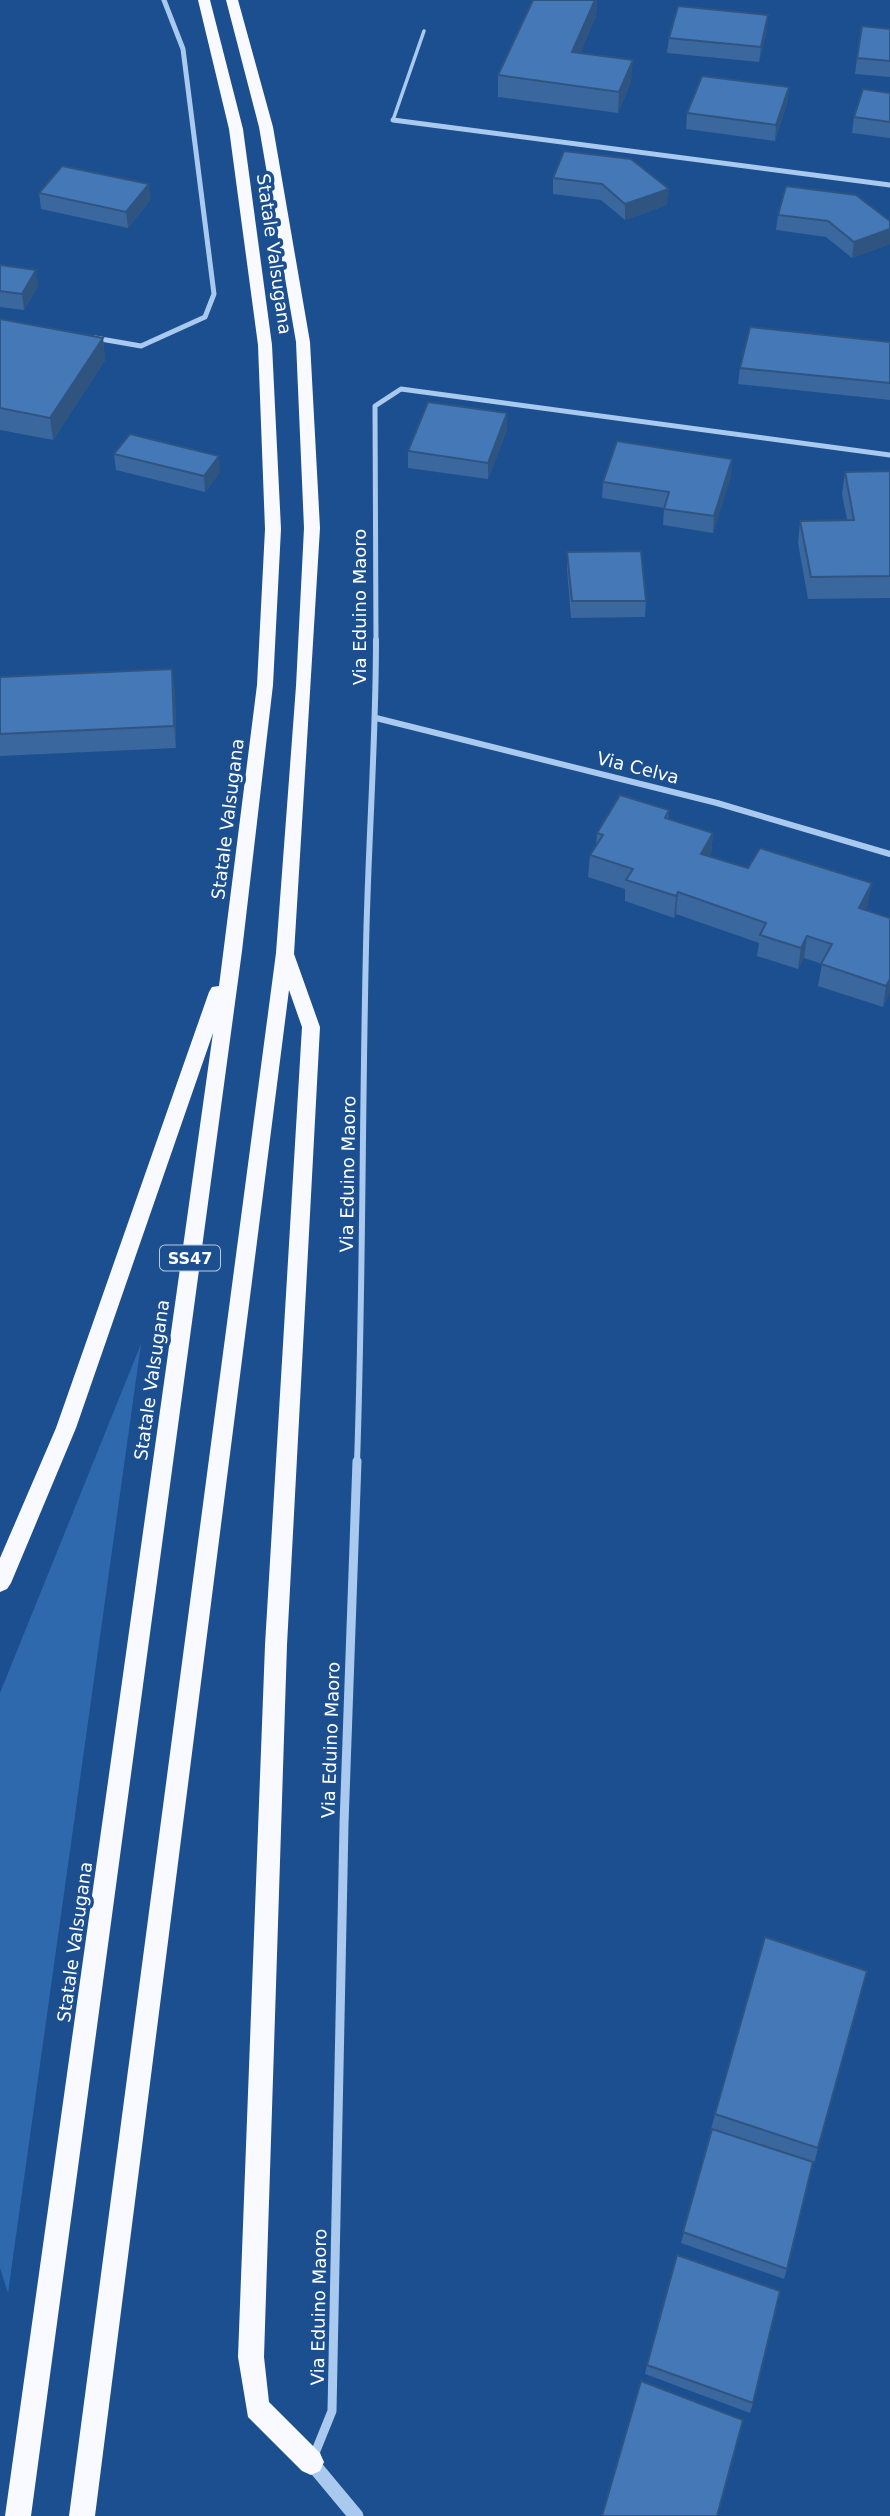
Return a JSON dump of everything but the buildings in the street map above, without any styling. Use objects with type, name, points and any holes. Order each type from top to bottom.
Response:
[{"type":"highway","name":"Statale Valsugana","points":[[18,2516],[233,951],[265,685],[273,529],[265,345],[236,129],[204,0]]},
{"type":"highway","name":"Statale Valsugana","points":[[82,2516],[120,2205],[285,953],[312,528],[303,342],[266,127],[232,0]]},
{"type":"highway","points":[[0,1583],[66,1428],[233,951]]},
{"type":"highway","points":[[285,953],[311,1027],[276,1646],[260,2164],[251,2357],[257,2408],[311,2462]]},
{"type":"street","points":[[91,337],[141,346],[205,317],[214,294],[183,49],[164,0]]},
{"type":"street","points":[[393,120],[890,185]]},
{"type":"street","name":"Via Eduino Maoro","points":[[311,2462],[332,2411],[344,1824],[362,1322],[366,946],[376,718],[375,405],[401,389],[890,455]]},
{"type":"street","name":"Via Celva","points":[[376,718],[718,803],[890,854]]},
{"type":"street","points":[[311,2462],[356,2516]]},
{"type":"lane","points":[[393,120],[424,31]]},
{"type":"shaded area","points":[[141,1344],[8,2293],[0,2268],[0,1693]]}]
